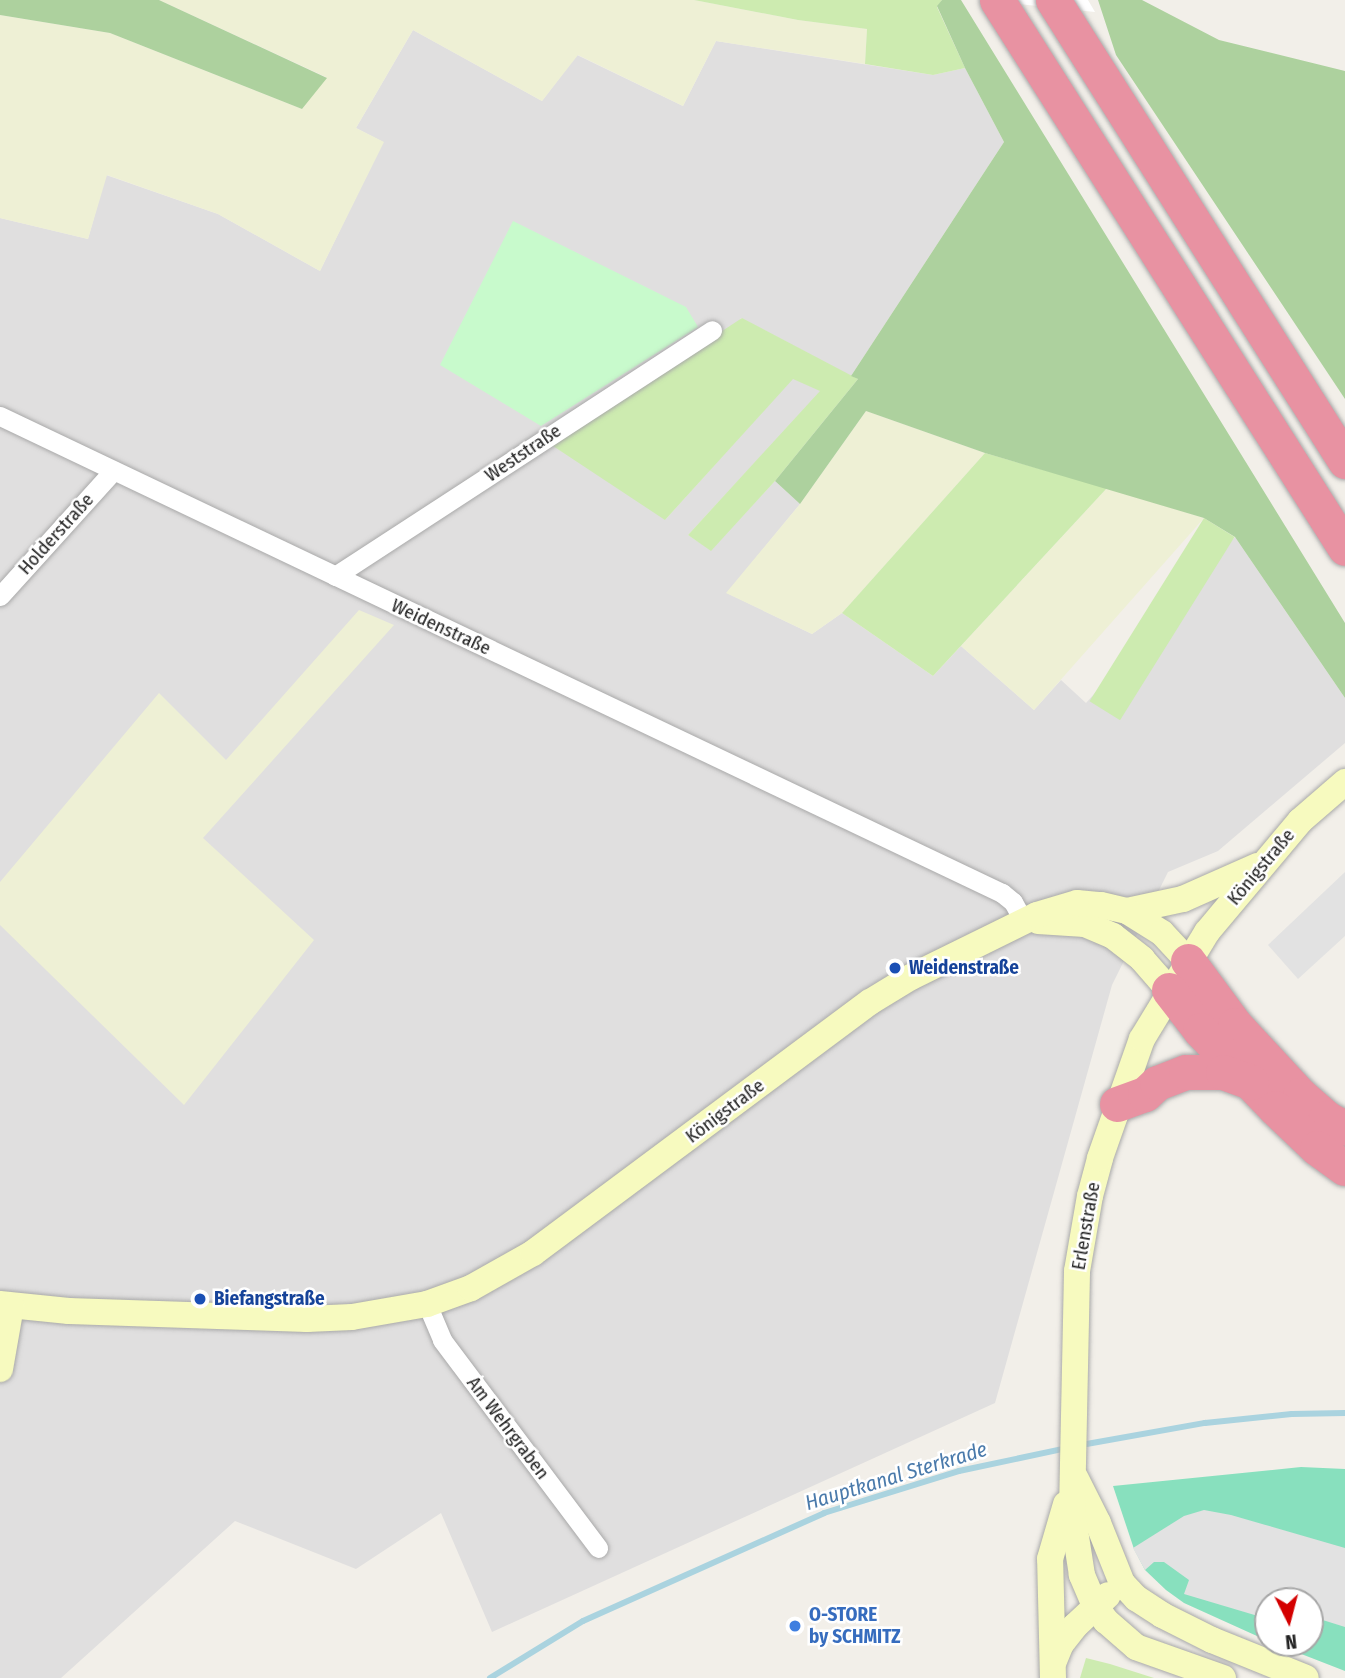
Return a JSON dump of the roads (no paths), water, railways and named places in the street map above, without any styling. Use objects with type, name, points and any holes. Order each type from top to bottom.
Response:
[{"type":"highway","points":[[998,1],[1345,548]]},
{"type":"highway","points":[[1056,4],[1345,461]]},
{"type":"highway","points":[[1179,975],[1200,1030],[1317,1148],[1345,1168]]},
{"type":"highway","points":[[1179,975],[1235,1025],[1300,1095],[1326,1118],[1345,1128]]},
{"type":"highway","points":[[1117,1104],[1145,1094],[1157,1083],[1181,1072],[1223,1072],[1251,1082]]},
{"type":"main road","name":"Königstraße","points":[[1179,975],[1261,864],[1300,821],[1345,782]]},
{"type":"main road","points":[[1127,911],[1183,899],[1261,864]]},
{"type":"main road","name":"Königstraße","points":[[427,1304],[471,1289],[533,1253],[870,1002],[911,977],[1053,908],[1077,904],[1101,905],[1127,911],[1163,933],[1179,975]]},
{"type":"main road","name":"Königstraße","points":[[1024,922],[1070,922],[1099,930],[1136,954],[1179,975]]},
{"type":"main road","name":"Erlenstraße","points":[[1095,1606],[1082,1574],[1073,1534],[1077,1271],[1090,1196],[1117,1104],[1142,1040],[1179,975]]},
{"type":"main road","points":[[0,1369],[5,1305],[186,1317],[307,1319],[376,1314],[427,1304]]},
{"type":"main road","name":"Erlenstraße","points":[[1054,1670],[1061,1644],[1095,1606],[1122,1583],[1098,1523],[1075,1477]]},
{"type":"main road","name":"Erlenstraße","points":[[1054,1670],[1049,1592],[1051,1559],[1075,1477]]},
{"type":"main road","points":[[1122,1583],[1136,1598],[1162,1615],[1212,1640],[1306,1678]]},
{"type":"main road","points":[[1095,1606],[1118,1633],[1136,1647],[1223,1678]]},
{"type":"street","name":"Weststraße","points":[[335,576],[712,331]]},
{"type":"street","name":"Weidenstraße","points":[[0,416],[1002,893],[1013,902],[1024,922]]},
{"type":"street","name":"Holderstraße","points":[[0,597],[113,471]]},
{"type":"street","name":"Am Wehrgraben","points":[[427,1304],[442,1340],[598,1548]]},
{"type":"waterway","name":"Hauptkanal Sterkrade","points":[[1081,1445],[1205,1423],[1292,1414],[1345,1413]]},
{"type":"waterway","name":"Hauptkanal Sterkrade","points":[[490,1678],[583,1621],[824,1513],[959,1471],[1067,1448]]},
{"type":"place","name":"Weidenstraße","points":[[895,968]]},
{"type":"place","name":"Biefangstraße","points":[[200,1299]]},
{"type":"place","name":"O-STORE by SCHMITZ","points":[[795,1626]]}]
